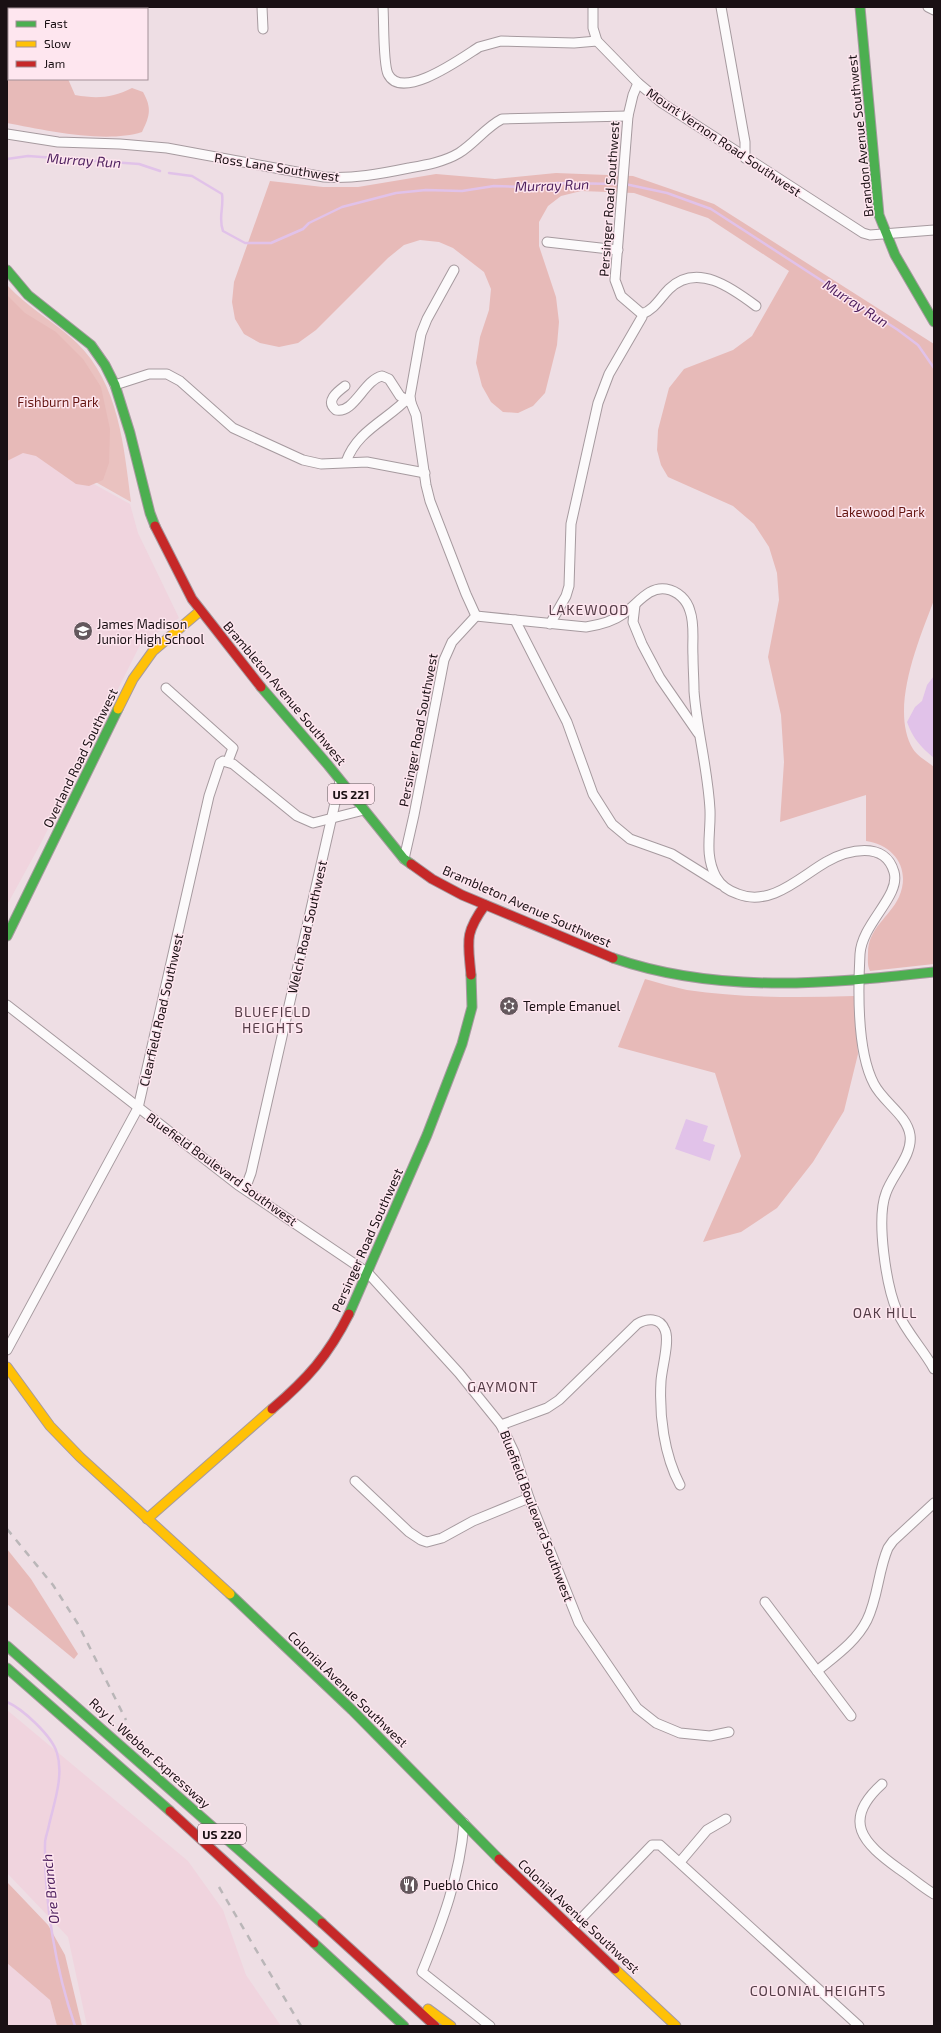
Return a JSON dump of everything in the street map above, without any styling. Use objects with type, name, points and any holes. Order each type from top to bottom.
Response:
[{"type":"main road","name":"Brandon Avenue Southwest","points":[[860,7],[879,215],[895,255],[934,322]]},
{"type":"main road","name":"Brambleton Avenue Southwest","points":[[7,270],[28,295],[91,345],[105,365],[114,385],[130,433],[144,493],[159,536],[192,599],[200,611],[273,703],[340,780],[404,859],[435,882],[598,953],[629,964],[681,976],[739,984],[806,984],[934,972]]},
{"type":"main road","name":"Overland Road Southwest","points":[[7,936],[133,679],[153,651],[200,611]]},
{"type":"main road","name":"Persinger Road Southwest","points":[[147,1519],[303,1382],[317,1367],[342,1328],[368,1273],[427,1135],[462,1044],[472,1007],[468,936],[474,920],[485,905]]},
{"type":"main road","name":"Colonial Avenue Southwest","points":[[7,1367],[35,1407],[60,1438],[352,1710],[499,1859],[676,2026]]},
{"type":"main road","name":"Roy L. Webber Expressway","points":[[7,1646],[349,1946],[435,2026]]},
{"type":"main road","name":"US 220","points":[[7,1668],[239,1873],[404,2026]]},
{"type":"main road","points":[[349,1946],[451,2026]]},
{"type":"street","points":[[262,7],[263,29]]},
{"type":"street","points":[[383,7],[386,69],[391,79],[402,84],[420,81],[479,47],[490,43],[501,41],[574,43],[597,41],[593,28],[593,7]]},
{"type":"street","points":[[721,7],[745,142],[745,158]]},
{"type":"street","points":[[928,7],[934,10]]},
{"type":"street","name":"Mount Vernon Road Southwest","points":[[597,41],[638,83],[662,103],[863,233],[870,235],[934,230]]},
{"type":"street","name":"Persinger Road Southwest","points":[[638,83],[632,95],[628,116],[615,280],[617,288],[625,300],[642,314]]},
{"type":"street","name":"Ross Lane Southwest","points":[[7,134],[58,142],[120,144],[167,148],[342,179],[375,176],[448,159],[478,139],[494,122],[502,119],[628,116]]},
{"type":"street","points":[[547,242],[618,250]]},
{"type":"street","points":[[346,462],[349,454],[362,436],[409,400],[421,334],[427,319],[454,270]]},
{"type":"street","points":[[550,624],[566,596],[569,586],[571,524],[598,403],[609,374],[641,320],[642,314],[654,307],[671,287],[681,280],[696,277],[720,283],[738,293],[756,306]]},
{"type":"street","points":[[114,385],[143,375],[159,373],[167,374],[180,381],[221,418],[241,432],[304,460],[321,464],[346,462],[383,464],[425,474]]},
{"type":"street","points":[[345,386],[334,395],[332,400],[332,405],[336,410],[345,409],[350,406],[372,382],[382,376],[389,379],[409,400],[419,425],[430,501],[476,616],[569,627],[597,626],[621,616],[651,592],[664,588],[680,595],[690,608],[693,624],[694,692],[710,807],[708,852],[710,864],[721,885]]},
{"type":"street","points":[[635,605],[633,622],[642,644],[660,678],[700,735]]},
{"type":"street","name":"Persinger Road Southwest","points":[[404,859],[444,660],[452,642],[476,616]]},
{"type":"street","points":[[514,620],[567,722],[593,794],[612,824],[630,839],[672,854],[721,885],[743,896],[763,896],[791,885],[826,862],[840,856],[867,850],[880,853],[886,858],[894,869],[895,884],[891,895],[868,928],[860,949],[862,1038],[869,1072],[882,1097],[904,1122],[910,1137],[908,1148],[891,1181],[883,1202],[882,1232],[891,1292],[897,1312],[934,1369]]},
{"type":"street","points":[[166,688],[233,748],[228,761],[261,785],[297,816],[313,823],[364,810]]},
{"type":"street","name":"Clearfield Road Southwest","points":[[7,1350],[138,1108],[209,796],[220,763],[228,761]]},
{"type":"street","name":"Welch Road Southwest","points":[[244,1189],[251,1173],[340,780]]},
{"type":"street","name":"Bluefield Boulevard Southwest","points":[[7,1005],[244,1189],[368,1273],[459,1373],[501,1425],[514,1452],[529,1498],[579,1623],[637,1708],[656,1723],[680,1733],[710,1736],[729,1732]]},
{"type":"street","points":[[501,1425],[547,1408],[559,1400],[637,1324],[648,1319],[660,1322],[666,1333],[661,1381],[663,1425],[671,1463],[680,1485]]},
{"type":"street","points":[[355,1481],[409,1532],[420,1540],[427,1542],[442,1538],[472,1522],[529,1498]]},
{"type":"street","points":[[817,1671],[842,1651],[862,1628],[871,1610],[888,1548],[893,1541],[934,1503]]},
{"type":"street","points":[[765,1602],[851,1716]]},
{"type":"street","points":[[882,1784],[863,1804],[860,1821],[864,1836],[876,1853],[934,1894]]},
{"type":"street","points":[[680,1862],[707,1830],[726,1819]]},
{"type":"street","points":[[464,1823],[462,1849],[456,1878],[443,1920],[422,1972],[490,2026]]},
{"type":"street","points":[[572,1928],[652,1845],[660,1845],[859,2026]]},
{"type":"shaded area","name":"James Madison Junior High School","points":[[7,436],[130,504],[138,533],[179,618],[140,645],[41,843],[7,905]]},
{"type":"shaded area","points":[[934,676],[934,758],[918,742],[907,722],[915,707],[922,701],[927,685]]},
{"type":"shaded area","points":[[686,1119],[708,1126],[703,1141],[715,1145],[710,1161],[675,1149]]},
{"type":"shaded area","points":[[7,1710],[188,1861],[223,1910],[246,1975],[281,2026],[87,2026],[68,1937],[7,1873]]},
{"type":"shaded area","points":[[7,1963],[50,2000],[57,2026],[7,2026]]},
{"type":"green space","points":[[7,7],[63,7],[8,8],[8,80],[68,80],[75,95],[90,97],[111,96],[132,88],[143,92],[149,107],[147,121],[142,132],[111,137],[75,135],[7,123]]},
{"type":"green space","name":"Lakewood Park","points":[[556,173],[633,176],[714,204],[934,344],[934,600],[914,654],[905,695],[904,714],[906,733],[913,749],[934,767],[934,964],[870,971],[869,969],[868,953],[871,937],[899,897],[903,877],[898,860],[892,853],[876,843],[866,841],[866,795],[780,822],[784,762],[781,715],[768,657],[779,600],[777,573],[769,547],[754,524],[733,506],[668,477],[661,465],[657,450],[658,430],[669,388],[684,369],[733,350],[752,336],[789,271],[708,218],[634,193],[581,191],[561,196],[548,206],[539,222],[539,246],[556,297],[559,322],[557,345],[545,393],[533,406],[518,413],[503,412],[491,402],[482,386],[476,363],[480,337],[489,310],[491,289],[484,272],[453,248],[439,242],[420,240],[404,245],[388,258],[316,330],[298,343],[279,347],[260,343],[244,334],[235,319],[232,302],[234,282],[270,181],[323,187],[358,187],[436,174],[495,179]]},
{"type":"green space","name":"Fishburn Park","points":[[7,285],[24,301],[77,343],[91,359],[102,377],[111,397],[122,438],[131,502],[7,432]]},
{"type":"green space","name":"Fishburn Park","points":[[7,295],[25,313],[56,332],[83,359],[101,387],[110,429],[109,463],[103,480],[89,486],[76,484],[36,456],[23,453],[7,461]]},
{"type":"green space","points":[[645,979],[687,990],[728,995],[791,997],[854,996],[858,1054],[844,1111],[813,1162],[777,1208],[741,1232],[703,1242],[741,1156],[715,1073],[618,1047]]},
{"type":"green space","points":[[7,1549],[31,1579],[78,1654],[74,1659],[7,1604]]},
{"type":"green space","points":[[7,1882],[48,1925],[65,1955],[82,2026],[57,2026],[50,2000],[7,1963]]},
{"type":"waterway","name":"Murray Run","points":[[7,159],[28,156],[139,164],[160,171]]},
{"type":"waterway","name":"Murray Run","points":[[169,173],[192,176],[222,194],[221,222],[223,231],[245,243],[271,243],[303,229],[309,223],[342,207],[396,193],[426,190],[462,191],[494,186],[526,187],[557,183],[620,184]]},
{"type":"waterway","name":"Murray Run","points":[[625,184],[667,193],[711,209],[898,330],[918,345],[934,368]]},
{"type":"waterway","name":"Ore Branch","points":[[7,1702],[29,1717],[43,1731],[54,1746],[59,1762],[58,1789],[45,1841],[45,1866],[52,1936],[62,1982],[75,2026]]},
{"type":"railway","points":[[7,1529],[53,1585],[78,1624],[126,1720]]},
{"type":"railway","points":[[219,1887],[301,2026]]},
{"type":"traffic: fast","points":[[860,7],[879,215],[895,255],[934,322]]},
{"type":"traffic: fast","points":[[7,270],[28,295],[91,345],[105,365],[115,385],[130,433],[150,513],[155,526]]},
{"type":"traffic: fast","points":[[261,687],[328,765],[404,859],[411,864]]},
{"type":"traffic: fast","points":[[7,936],[118,709]]},
{"type":"traffic: fast","points":[[613,958],[652,969],[692,977],[772,983],[853,980],[934,972]]},
{"type":"traffic: fast","points":[[349,1314],[427,1135],[462,1044],[472,1007],[471,975]]},
{"type":"traffic: fast","points":[[230,1594],[352,1710],[499,1859]]},
{"type":"traffic: fast","points":[[7,1646],[322,1923]]},
{"type":"traffic: fast","points":[[7,1668],[170,1811]]},
{"type":"traffic: fast","points":[[314,1943],[404,2026]]},
{"type":"traffic: slow","points":[[118,709],[133,679],[153,651],[200,611]]},
{"type":"traffic: slow","points":[[7,1367],[50,1426],[80,1457],[230,1594]]},
{"type":"traffic: slow","points":[[147,1519],[272,1409]]},
{"type":"traffic: slow","points":[[615,1969],[676,2026]]},
{"type":"traffic: slow","points":[[428,2009],[451,2026]]},
{"type":"traffic: jam","points":[[155,526],[192,599],[261,687]]},
{"type":"traffic: jam","points":[[411,864],[432,879],[462,895],[613,958]]},
{"type":"traffic: jam","points":[[471,975],[469,938],[474,923],[485,905]]},
{"type":"traffic: jam","points":[[272,1409],[306,1377],[325,1355],[349,1314]]},
{"type":"traffic: jam","points":[[170,1811],[314,1943]]},
{"type":"traffic: jam","points":[[499,1859],[615,1969]]},
{"type":"traffic: jam","points":[[322,1923],[435,2026]]},
{"type":"place","name":"James Madison Junior High School","points":[[83,631]]},
{"type":"place","name":"Temple Emanuel","points":[[509,1006]]},
{"type":"place","name":"Pueblo Chico","points":[[409,1885]]},
{"type":"district","name":"LAKEWOOD","points":[[589,609]]},
{"type":"district","name":"BLUEFIELD HEIGHTS","points":[[273,1020]]},
{"type":"district","name":"OAK HILL","points":[[885,1312]]},
{"type":"district","name":"GAYMONT","points":[[503,1386]]},
{"type":"district","name":"COLONIAL HEIGHTS","points":[[818,1990]]}]
